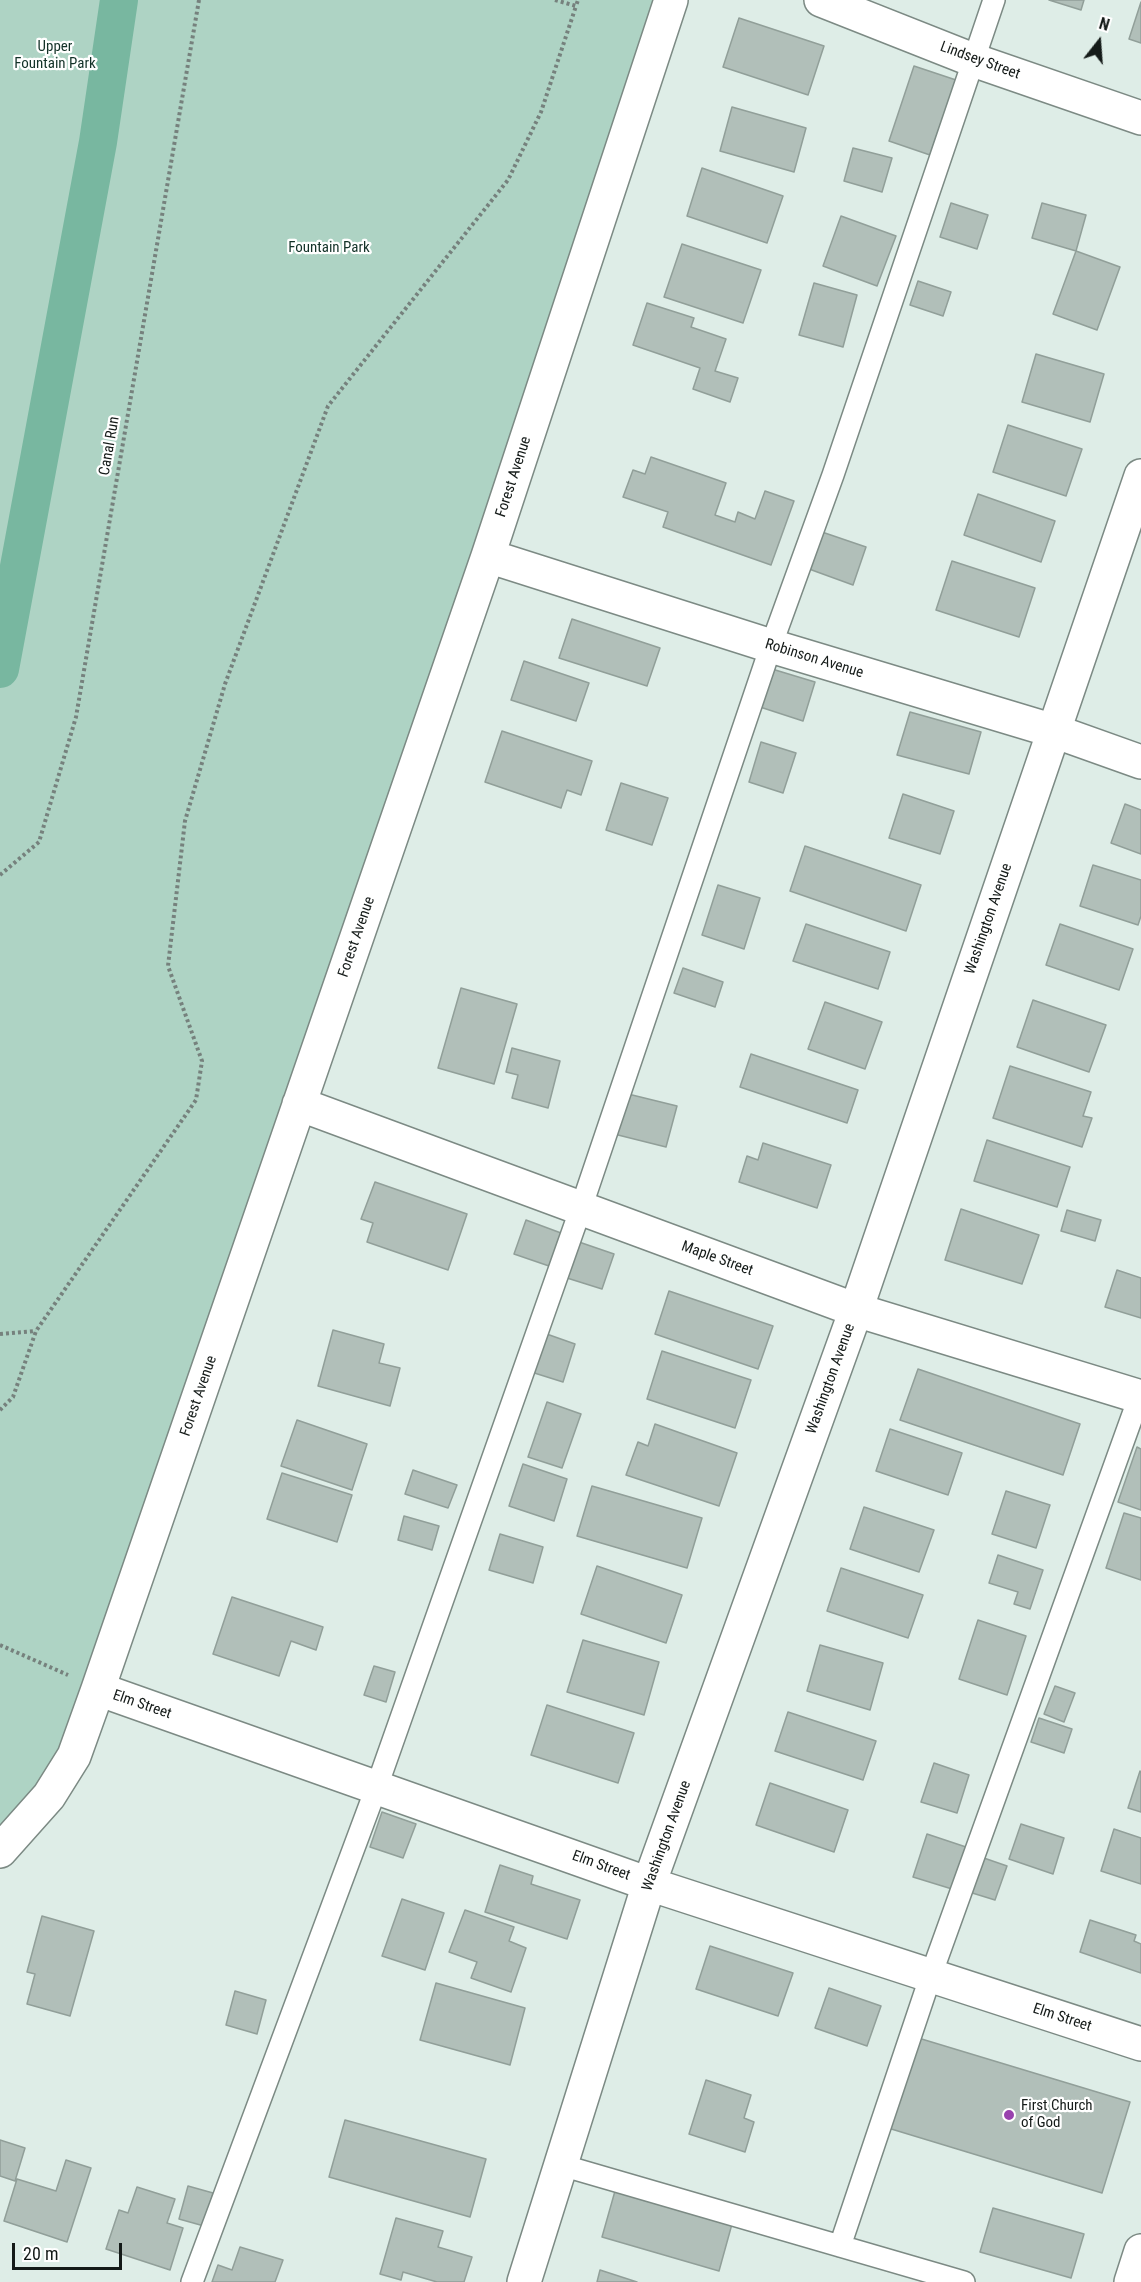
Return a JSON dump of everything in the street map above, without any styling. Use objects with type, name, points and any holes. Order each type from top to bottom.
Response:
[{"type":"street","name":"Forest Avenue","points":[[0,1851],[50,1796],[74,1756],[488,556],[671,0]]},
{"type":"street","name":"Lindsey Street","points":[[821,0],[973,60],[1141,118]]},
{"type":"street","name":"Washington Avenue","points":[[524,2282],[649,1884],[856,1310],[1141,476]]},
{"type":"street","name":"Robinson Avenue","points":[[488,556],[771,646],[1054,731],[1141,762]]},
{"type":"street","name":"Maple Street","points":[[299,1104],[856,1310],[1140,1395]]},
{"type":"street","name":"Elm Street","points":[[98,1689],[649,1884],[1141,2044]]},
{"type":"street","points":[[1131,2282],[1141,2251]]},
{"type":"lane","points":[[192,2282],[376,1786],[581,1208],[771,646],[833,475],[994,0]]},
{"type":"lane","points":[[840,2247],[931,1975],[1140,1395]]},
{"type":"lane","points":[[561,2165],[964,2282]]},
{"type":"path","name":"Canal Run","points":[[0,875],[39,842],[76,717],[199,0]]},
{"type":"path","points":[[555,0],[576,6]]},
{"type":"path","points":[[0,1410],[13,1397],[36,1331],[196,1100],[202,1061],[168,966],[185,821],[225,684],[328,406],[508,180],[541,112],[578,0]]},
{"type":"path","points":[[0,1334],[36,1331]]},
{"type":"path","points":[[0,1644],[98,1689]]},
{"type":"green space","name":"Fountain Park","points":[[0,0],[671,0],[98,1689],[0,1851]]},
{"type":"building","points":[[1049,0],[1084,0],[1081,10]]},
{"type":"building","points":[[1141,2],[1141,43],[1129,39]]},
{"type":"building","points":[[739,18],[824,46],[808,95],[723,67]]},
{"type":"building","points":[[914,66],[956,80],[930,155],[889,141]]},
{"type":"building","points":[[732,107],[806,128],[794,172],[720,151]]},
{"type":"building","points":[[853,148],[892,158],[882,192],[844,181]]},
{"type":"building","points":[[702,168],[783,196],[767,243],[687,216]]},
{"type":"building","points":[[951,203],[988,215],[977,249],[940,237]]},
{"type":"building","points":[[1042,203],[1086,215],[1076,251],[1032,238]]},
{"type":"building","points":[[841,216],[896,236],[877,286],[823,266]]},
{"type":"building","points":[[682,244],[761,270],[743,323],[664,297]]},
{"type":"building","points":[[1076,251],[1120,267],[1097,330],[1053,314]]},
{"type":"building","points":[[918,281],[951,292],[943,316],[910,305]]},
{"type":"building","points":[[814,283],[857,295],[843,347],[799,335]]},
{"type":"building","points":[[647,303],[694,318],[691,327],[726,339],[715,371],[738,378],[730,402],[693,389],[700,368],[633,345]]},
{"type":"building","points":[[1036,354],[1104,374],[1090,422],[1022,402]]},
{"type":"building","points":[[1008,425],[1082,449],[1066,496],[993,472]]},
{"type":"building","points":[[651,457],[726,483],[715,515],[735,522],[738,512],[755,519],[765,491],[794,501],[771,565],[663,527],[668,512],[623,497],[633,470],[645,474]]},
{"type":"building","points":[[978,494],[1055,521],[1041,562],[964,535]]},
{"type":"building","points":[[822,532],[866,547],[853,585],[809,569]]},
{"type":"building","points":[[952,561],[1035,588],[1019,637],[936,610]]},
{"type":"building","points":[[572,619],[660,648],[647,686],[559,658]]},
{"type":"building","points":[[524,661],[589,683],[576,721],[511,700]]},
{"type":"building","points":[[772,669],[815,682],[803,721],[760,707]]},
{"type":"building","points":[[910,712],[981,732],[969,774],[897,755]]},
{"type":"building","points":[[502,731],[592,761],[581,795],[567,790],[561,808],[485,782]]},
{"type":"building","points":[[761,742],[796,753],[783,793],[749,782]]},
{"type":"building","points":[[621,783],[668,798],[652,845],[606,830]]},
{"type":"building","points":[[903,794],[954,811],[940,854],[889,838]]},
{"type":"building","points":[[1125,804],[1141,810],[1141,854],[1111,843]]},
{"type":"building","points":[[805,846],[921,885],[906,931],[790,891]]},
{"type":"building","points":[[1093,865],[1141,880],[1141,916],[1138,925],[1080,906]]},
{"type":"building","points":[[718,885],[760,898],[744,949],[702,935]]},
{"type":"building","points":[[806,924],[890,952],[878,989],[793,961]]},
{"type":"building","points":[[1060,924],[1133,949],[1119,990],[1046,965]]},
{"type":"building","points":[[683,968],[723,982],[715,1007],[674,993]]},
{"type":"building","points":[[461,988],[517,1004],[494,1084],[438,1068]]},
{"type":"building","points":[[1033,1000],[1106,1025],[1089,1072],[1017,1047]]},
{"type":"building","points":[[825,1002],[882,1022],[865,1069],[808,1049]]},
{"type":"building","points":[[512,1048],[560,1061],[548,1108],[512,1098],[518,1075],[506,1072]]},
{"type":"building","points":[[751,1054],[858,1090],[847,1123],[740,1087]]},
{"type":"building","points":[[1010,1066],[1091,1092],[1083,1116],[1092,1118],[1082,1147],[993,1118]]},
{"type":"building","points":[[620,1092],[677,1106],[666,1147],[610,1133]]},
{"type":"building","points":[[987,1140],[1070,1167],[1057,1207],[974,1181]]},
{"type":"building","points":[[763,1143],[831,1165],[817,1208],[739,1182],[747,1156],[758,1160]]},
{"type":"building","points":[[375,1182],[467,1214],[448,1270],[367,1242],[373,1223],[361,1219]]},
{"type":"building","points":[[961,1209],[1039,1235],[1022,1284],[945,1260]]},
{"type":"building","points":[[1067,1210],[1101,1220],[1095,1241],[1061,1231]]},
{"type":"building","points":[[526,1220],[561,1233],[549,1266],[514,1254]]},
{"type":"building","points":[[579,1242],[614,1254],[602,1289],[567,1278]]},
{"type":"building","points":[[1117,1270],[1141,1278],[1141,1318],[1105,1307]]},
{"type":"building","points":[[669,1291],[773,1326],[758,1369],[655,1334]]},
{"type":"building","points":[[333,1330],[384,1344],[379,1363],[400,1368],[390,1406],[318,1386]]},
{"type":"building","points":[[541,1332],[575,1344],[563,1382],[528,1371]]},
{"type":"building","points":[[662,1351],[751,1380],[735,1428],[647,1399]]},
{"type":"building","points":[[918,1369],[1080,1424],[1063,1475],[900,1420]]},
{"type":"building","points":[[547,1402],[581,1414],[562,1468],[528,1457]]},
{"type":"building","points":[[297,1420],[367,1444],[352,1490],[281,1466]]},
{"type":"building","points":[[655,1424],[737,1453],[719,1506],[626,1475],[638,1442],[648,1446]]},
{"type":"building","points":[[890,1429],[962,1453],[948,1495],[876,1471]]},
{"type":"building","points":[[1137,1447],[1141,1449],[1141,1510],[1118,1502]]},
{"type":"building","points":[[523,1464],[567,1479],[554,1521],[509,1506]]},
{"type":"building","points":[[413,1470],[457,1485],[448,1508],[405,1494]]},
{"type":"building","points":[[282,1473],[352,1495],[337,1542],[267,1519]]},
{"type":"building","points":[[592,1486],[702,1518],[687,1568],[577,1536]]},
{"type":"building","points":[[1006,1491],[1050,1505],[1036,1548],[992,1534]]},
{"type":"building","points":[[864,1507],[934,1530],[919,1572],[850,1549]]},
{"type":"building","points":[[1124,1513],[1141,1518],[1141,1580],[1106,1568]]},
{"type":"building","points":[[404,1516],[439,1526],[432,1550],[398,1540]]},
{"type":"building","points":[[500,1534],[543,1547],[533,1583],[489,1570]]},
{"type":"building","points":[[998,1555],[1043,1570],[1030,1609],[1014,1604],[1018,1592],[989,1583]]},
{"type":"building","points":[[597,1566],[682,1595],[666,1643],[581,1614]]},
{"type":"building","points":[[841,1568],[923,1595],[908,1638],[827,1611]]},
{"type":"building","points":[[232,1597],[323,1627],[316,1650],[291,1641],[279,1676],[213,1654]]},
{"type":"building","points":[[978,1620],[1026,1636],[1007,1695],[959,1679]]},
{"type":"building","points":[[583,1640],[659,1662],[644,1715],[567,1692]]},
{"type":"building","points":[[820,1645],[883,1663],[870,1710],[807,1691]]},
{"type":"building","points":[[374,1666],[395,1672],[386,1702],[364,1695]]},
{"type":"building","points":[[1055,1686],[1075,1693],[1064,1722],[1044,1714]]},
{"type":"building","points":[[547,1705],[634,1733],[618,1783],[531,1755]]},
{"type":"building","points":[[788,1712],[876,1741],[863,1780],[775,1751]]},
{"type":"building","points":[[1039,1718],[1072,1729],[1064,1753],[1031,1742]]},
{"type":"building","points":[[934,1763],[969,1775],[957,1813],[921,1802]]},
{"type":"building","points":[[1141,1772],[1141,1812],[1128,1808]]},
{"type":"building","points":[[770,1783],[848,1810],[834,1852],[756,1825]]},
{"type":"building","points":[[382,1812],[416,1824],[403,1858],[370,1847]]},
{"type":"building","points":[[1021,1824],[1064,1838],[1053,1874],[1009,1859]]},
{"type":"building","points":[[1114,1829],[1141,1838],[1141,1884],[1101,1871]]},
{"type":"building","points":[[927,1834],[966,1847],[952,1889],[913,1877]]},
{"type":"building","points":[[981,1857],[1007,1866],[995,1900],[969,1892]]},
{"type":"building","points":[[500,1865],[533,1876],[531,1884],[580,1900],[567,1939],[485,1912]]},
{"type":"building","points":[[402,1899],[444,1913],[425,1970],[382,1956]]},
{"type":"building","points":[[465,1910],[514,1927],[509,1941],[526,1948],[511,1992],[471,1978],[477,1962],[449,1952]]},
{"type":"building","points":[[42,1916],[94,1931],[70,2016],[27,2004],[35,1974],[27,1972]]},
{"type":"building","points":[[1090,1920],[1136,1935],[1134,1941],[1141,1944],[1141,1973],[1080,1952]]},
{"type":"building","points":[[710,1946],[793,1973],[778,2016],[696,1989]]},
{"type":"building","points":[[436,1983],[525,2008],[510,2065],[420,2040]]},
{"type":"building","points":[[829,1988],[881,2006],[867,2046],[815,2028]]},
{"type":"building","points":[[235,1991],[266,2000],[257,2034],[226,2025]]},
{"type":"building","name":"First Church of God","points":[[915,2037],[1130,2102],[1102,2193],[888,2128]]},
{"type":"building","points":[[706,2080],[751,2095],[744,2118],[754,2122],[745,2152],[689,2134]]},
{"type":"building","points":[[345,2120],[486,2159],[470,2217],[329,2177]]},
{"type":"building","points":[[0,2140],[25,2148],[15,2181],[0,2176]]},
{"type":"building","points":[[66,2160],[91,2168],[67,2242],[4,2221],[17,2179],[56,2191]]},
{"type":"building","points":[[188,2186],[213,2193],[204,2226],[179,2219]]},
{"type":"building","points":[[137,2187],[175,2199],[167,2223],[183,2228],[170,2270],[106,2249],[119,2210],[128,2213]]},
{"type":"building","points":[[615,2191],[732,2224],[719,2271],[602,2237]]},
{"type":"building","points":[[993,2208],[1084,2234],[1071,2278],[980,2252]]},
{"type":"building","points":[[396,2218],[443,2231],[438,2247],[472,2257],[464,2282],[437,2282],[403,2272],[401,2280],[380,2274]]},
{"type":"building","points":[[240,2247],[283,2260],[275,2282],[212,2282],[218,2265],[232,2270]]},
{"type":"building","points":[[600,2270],[637,2282],[597,2282]]},
{"type":"waterway","points":[[0,669],[98,142],[119,0]]},
{"type":"place","name":"First Church of God","points":[[1009,2115]]},
{"type":"park label","name":"Upper Fountain Park","points":[[55,56]]}]
